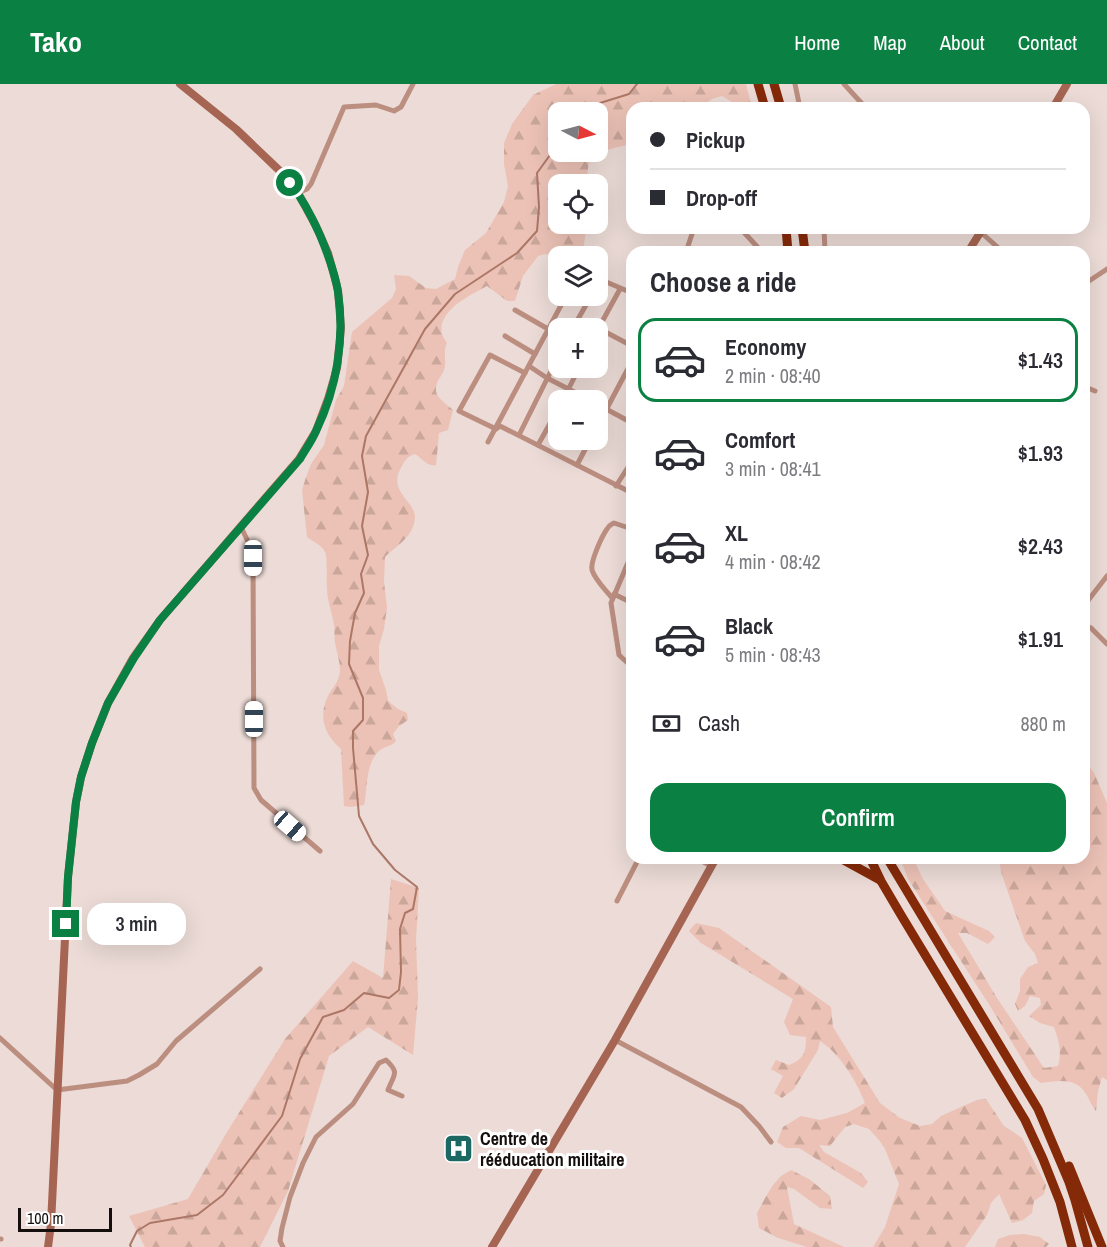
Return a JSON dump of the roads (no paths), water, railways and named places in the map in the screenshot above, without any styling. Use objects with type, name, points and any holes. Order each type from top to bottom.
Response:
[{"type":"highway","points":[[758,84],[763,102]]},
{"type":"highway","points":[[774,84],[779,102]]},
{"type":"highway","points":[[851,864],[881,881]]},
{"type":"highway","points":[[873,864],[1025,1120],[1060,1202],[1072,1247]]},
{"type":"highway","points":[[891,864],[1071,1170],[1102,1247]]},
{"type":"highway","points":[[1044,1122],[1075,1200],[1088,1247]]},
{"type":"main road","points":[[48,1247],[68,877],[76,802],[88,754],[108,703],[134,658],[160,620],[300,459],[316,431],[337,368],[341,328],[338,290],[328,253],[298,193],[282,173],[236,129],[180,84]]},
{"type":"main road","points":[[1056,102],[1067,84]]},
{"type":"main road","points":[[492,1247],[615,1040],[711,866]]},
{"type":"street","points":[[298,193],[307,189],[311,184],[344,107],[376,105],[394,111],[401,107],[413,84]]},
{"type":"street","points":[[795,84],[799,102]]},
{"type":"street","points":[[844,84],[860,102]]},
{"type":"street","points":[[746,234],[756,246]]},
{"type":"street","points":[[985,234],[997,246]]},
{"type":"street","points":[[1090,280],[1107,269]]},
{"type":"street","points":[[608,284],[626,291]]},
{"type":"street","points":[[604,318],[620,289]]},
{"type":"street","points":[[488,442],[548,329],[515,310]]},
{"type":"street","points":[[608,334],[626,343]]},
{"type":"street","points":[[505,336],[535,354]]},
{"type":"street","points":[[495,429],[459,411],[490,355],[525,374]]},
{"type":"street","points":[[529,366],[569,390],[574,378]]},
{"type":"street","points":[[608,407],[626,373]]},
{"type":"street","points":[[519,435],[547,378]]},
{"type":"street","points":[[1090,390],[1095,392]]},
{"type":"street","points":[[608,410],[626,420]]},
{"type":"street","points":[[495,429],[500,426],[626,491]]},
{"type":"street","points":[[538,445],[548,427]]},
{"type":"street","points":[[577,465],[585,450]]},
{"type":"street","points":[[616,486],[626,470]]},
{"type":"street","points":[[626,527],[611,524],[606,530],[592,565],[592,571],[613,596],[626,601]]},
{"type":"street","points":[[241,527],[252,550],[253,558],[254,788],[261,800],[320,851]]},
{"type":"street","points":[[626,567],[613,596],[612,610],[619,655],[626,661]]},
{"type":"street","points":[[1090,598],[1107,576]]},
{"type":"street","points":[[1090,628],[1107,644]]},
{"type":"street","points":[[617,901],[636,864]]},
{"type":"street","points":[[707,864],[711,866]]},
{"type":"street","points":[[0,1038],[57,1090],[127,1081],[157,1064],[176,1041],[260,969]]},
{"type":"street","points":[[615,1040],[741,1107],[771,1142]]},
{"type":"street","points":[[283,1247],[280,1241],[290,1197],[316,1137],[354,1104],[379,1063],[386,1060],[394,1068],[395,1072],[388,1090],[402,1096]]},
{"type":"waterway","points":[[603,102],[629,94],[637,84]]},
{"type":"waterway","points":[[131,1247],[137,1231],[150,1223],[197,1215],[223,1195],[282,1116],[300,1059],[323,1017],[344,1010],[364,993],[389,998],[399,990],[400,929],[405,913],[413,909],[417,887],[395,870],[373,844],[359,816],[353,748],[353,731],[363,720],[363,698],[349,664],[355,613],[364,593],[361,574],[368,555],[362,526],[368,492],[362,456],[366,436],[425,329],[455,294],[517,253],[537,231],[539,207],[537,173],[548,158]]},
{"type":"place","name":"Centre de rééducation militaire","points":[[459,1148]]}]
